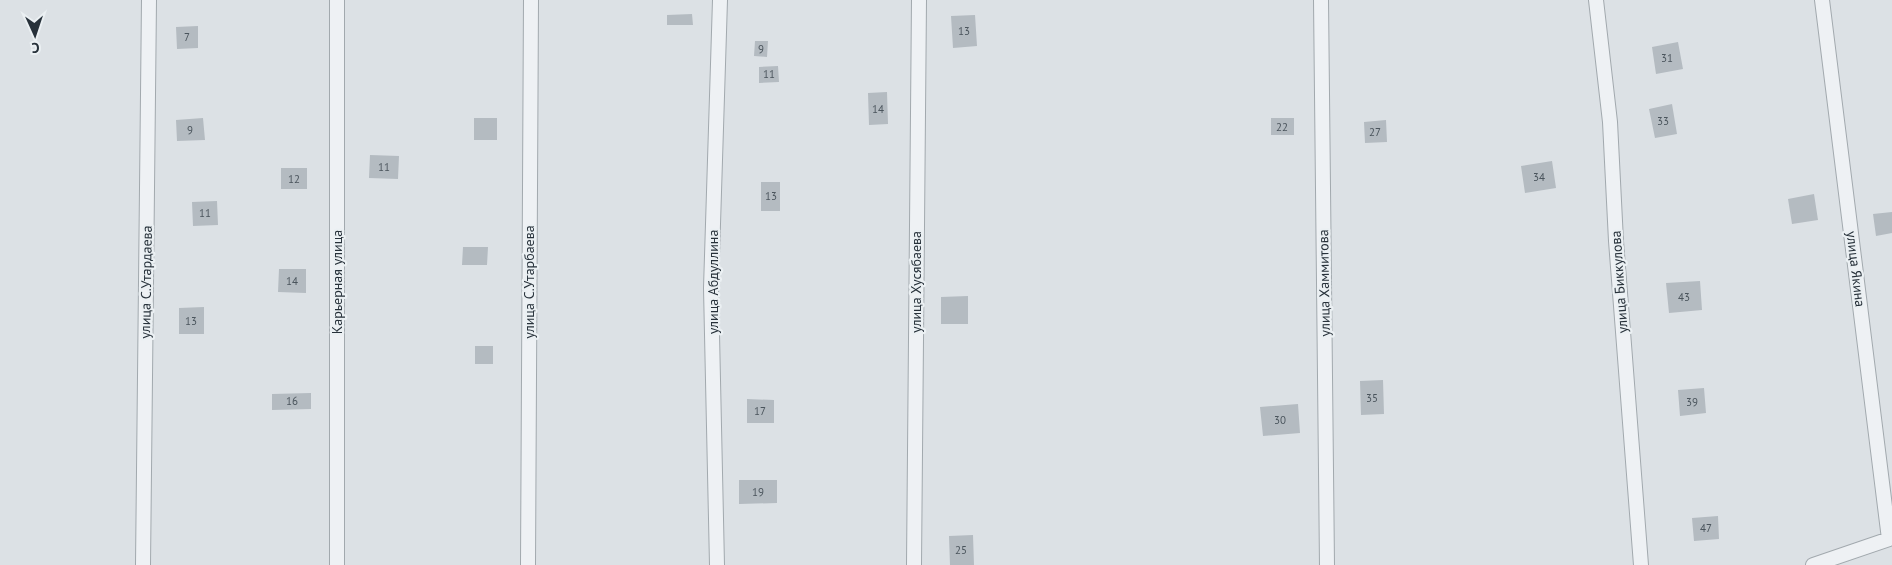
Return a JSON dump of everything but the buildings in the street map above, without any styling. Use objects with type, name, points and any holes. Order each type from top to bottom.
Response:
[{"type":"street","name":"улица С.Утардаева","points":[[143,565],[149,0]]},
{"type":"street","name":"Карьерная улица","points":[[337,0],[337,565]]},
{"type":"street","name":"улица С.Утарбаева","points":[[528,565],[531,0]]},
{"type":"street","name":"улица Абдуллина","points":[[717,565],[711,288],[720,0]]},
{"type":"street","name":"улица Хусябаева","points":[[914,565],[919,0]]},
{"type":"street","name":"улица Хаммитова","points":[[1321,0],[1327,565]]},
{"type":"street","name":"улица Биккулова","points":[[1596,0],[1610,122],[1616,241],[1641,565]]},
{"type":"street","name":"улица Якина","points":[[1822,0],[1891,538]]},
{"type":"street","points":[[1813,565],[1891,538]]}]
